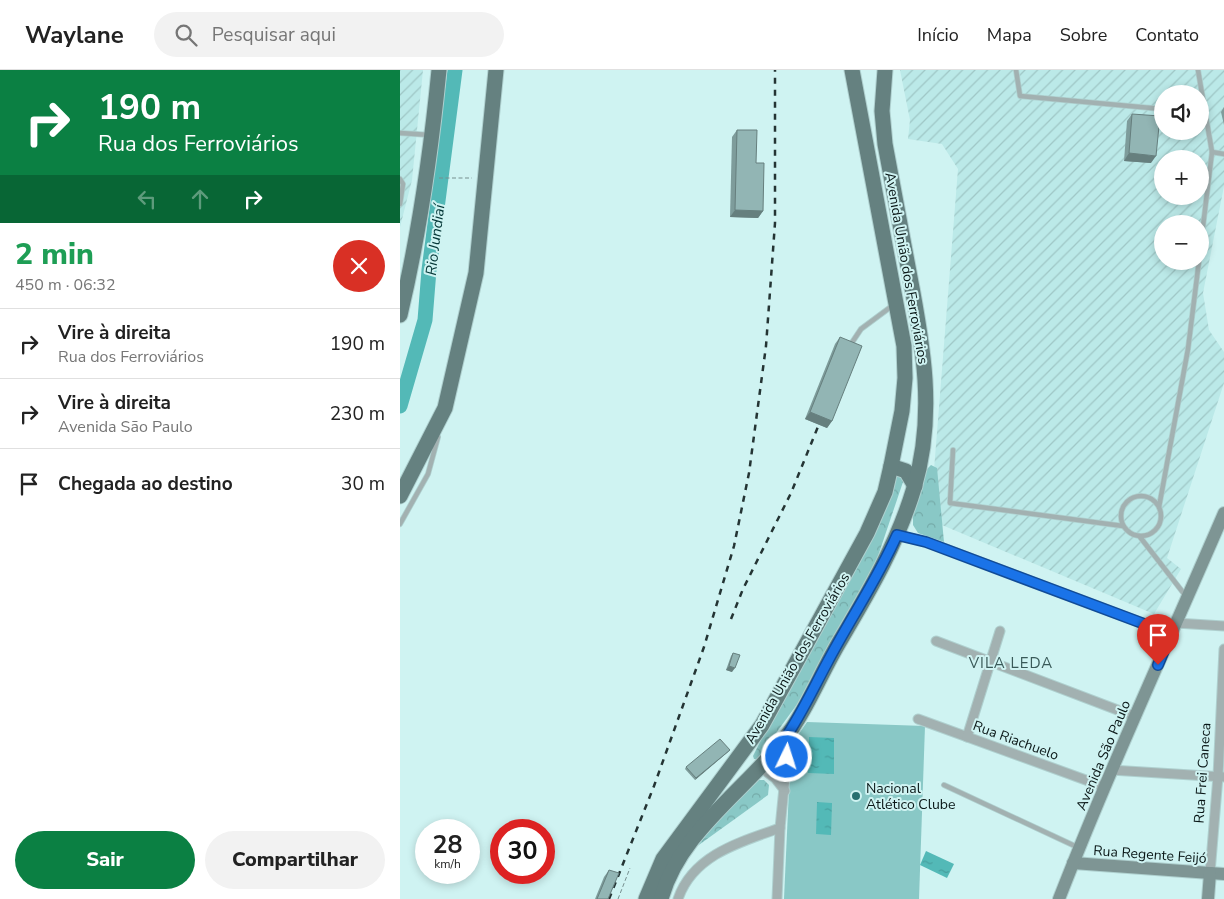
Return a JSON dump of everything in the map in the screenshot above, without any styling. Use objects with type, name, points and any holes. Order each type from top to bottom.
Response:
[{"type":"main road","points":[[400,315],[414,258],[432,135],[439,70]]},
{"type":"main road","points":[[400,496],[445,408],[476,273],[496,70]]},
{"type":"main road","name":"Avenida União dos Ferroviários","points":[[646,899],[663,859],[752,740],[867,533],[885,492],[902,410],[905,378],[904,346],[852,70]]},
{"type":"main road","name":"Avenida União dos Ferroviários","points":[[661,899],[669,878],[700,831],[784,740],[804,711],[827,662],[884,564],[915,486],[927,410],[926,375],[922,341],[885,144],[882,110],[885,70]]},
{"type":"main road","points":[[891,466],[902,468],[906,471],[915,486]]},
{"type":"main road","name":"Avenida São Paulo","points":[[1060,899],[1111,770],[1136,717],[1224,513]]},
{"type":"main road","points":[[752,740],[746,757],[751,764],[760,767]]},
{"type":"main road","name":"Rua Regente Feijó","points":[[1073,863],[1224,874]]},
{"type":"main road","name":"Rua Frei Caneca","points":[[1208,899],[1210,873]]},
{"type":"street","points":[[897,535],[926,542],[1173,628],[1224,626]]},
{"type":"street","points":[[967,737],[1000,631]]},
{"type":"street","points":[[936,642],[991,661],[1136,717]]},
{"type":"street","name":"Rua Frei Caneca","points":[[1210,873],[1221,776],[1224,648]]},
{"type":"street","name":"Rua Riachuelo","points":[[918,718],[1105,787]]},
{"type":"street","points":[[777,899],[780,828],[787,757],[784,740]]},
{"type":"street","points":[[760,767],[775,778],[785,791]]},
{"type":"street","points":[[1111,770],[1221,776]]},
{"type":"street","points":[[678,899],[685,881],[721,850],[780,828]]},
{"type":"lane","points":[[1016,70],[1020,96],[1154,108]]},
{"type":"lane","points":[[1198,70],[1200,85]]},
{"type":"lane","points":[[400,133],[432,135]]},
{"type":"lane","points":[[1204,215],[1212,152],[1209,139]]},
{"type":"lane","points":[[1212,152],[1224,154]]},
{"type":"lane","points":[[400,179],[403,184],[400,204]]},
{"type":"lane","points":[[1140,537],[1150,534],[1158,528],[1161,518],[1159,507],[1188,349],[1198,270]]},
{"type":"lane","points":[[851,344],[861,329],[897,302]]},
{"type":"lane","points":[[400,524],[428,474],[445,408]]},
{"type":"lane","points":[[953,450],[950,503],[1123,526]]},
{"type":"lane","points":[[1159,507],[1152,499],[1142,496],[1132,498],[1124,505],[1121,515],[1123,526],[1130,533],[1140,537],[1187,598]]},
{"type":"lane","points":[[944,785],[1079,847]]},
{"type":"path","points":[[434,178],[485,178]]},
{"type":"path","points":[[618,899],[630,868]]},
{"type":"shaded area","points":[[400,70],[423,70],[412,180],[400,227]]},
{"type":"shaded area","points":[[900,70],[1224,70],[1224,186],[1209,262],[1209,215],[1154,215],[1154,270],[1208,270],[1203,293],[1209,330],[1224,352],[1224,383],[1167,558],[1181,569],[1154,614],[930,520],[958,169],[942,144],[908,139],[910,120]]},
{"type":"green space","points":[[931,465],[937,468],[944,542],[918,533],[913,525],[913,514],[923,473]]},
{"type":"green space","points":[[894,475],[903,476],[903,482],[877,559],[854,608],[798,703],[757,759],[754,759],[753,756]]},
{"type":"green space","name":"Nacional Atlético Clube","points":[[807,722],[925,726],[919,899],[784,899],[791,745]]},
{"type":"green space","points":[[758,780],[764,780],[769,785],[768,795],[696,847],[730,807]]},
{"type":"water","points":[[809,737],[834,738],[834,774],[808,773]]},
{"type":"water","points":[[817,802],[832,803],[831,835],[816,834]]},
{"type":"water","points":[[926,851],[954,864],[947,878],[920,865]]},
{"type":"building","points":[[1132,114],[1154,116],[1154,140],[1158,140],[1154,156],[1129,153]]},
{"type":"building","points":[[737,130],[757,130],[756,163],[764,163],[763,211],[735,210]]},
{"type":"building","points":[[840,337],[862,346],[832,421],[810,412]]},
{"type":"building","points":[[733,653],[740,655],[735,668],[729,666]]},
{"type":"building","points":[[720,739],[730,750],[696,778],[686,767]]},
{"type":"building","points":[[609,870],[619,873],[608,899],[597,899]]},
{"type":"waterway","name":"Rio Jundiaí","points":[[400,406],[425,320],[429,270],[455,70]]},
{"type":"railway","points":[[609,899],[654,786],[704,647],[734,546],[749,473],[766,346],[775,223],[775,70]]},
{"type":"railway","points":[[731,619],[743,589],[791,493],[824,412]]},
{"type":"place","name":"Nacional Atlético Clube","points":[[856,796]]},
{"type":"district","name":"VILA LEDA","points":[[1011,663]]},
{"type":"route","points":[[787,757],[784,740],[804,711],[827,662],[869,592],[897,535],[913,537],[1171,634],[1158,665]]}]
